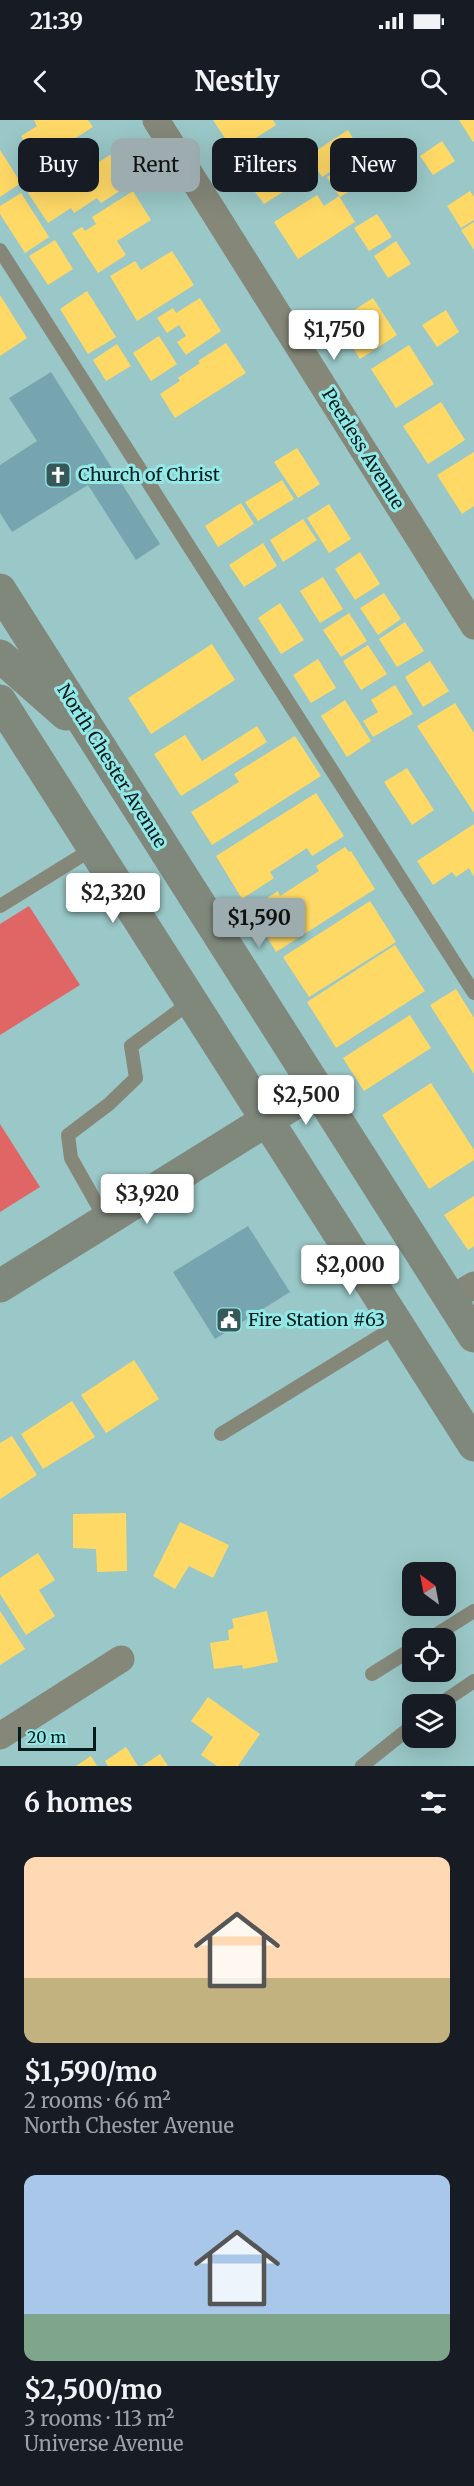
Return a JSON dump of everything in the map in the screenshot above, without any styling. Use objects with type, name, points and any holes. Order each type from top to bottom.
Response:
[{"type":"main road","name":"North Chester Avenue","points":[[0,590],[317,1089],[462,1292],[474,1336]]},
{"type":"main road","points":[[0,656],[95,739]]},
{"type":"main road","points":[[0,701],[474,1445]]},
{"type":"main road","points":[[2,1280],[106,1220],[317,1089]]},
{"type":"street","name":"Peerless Avenue","points":[[156,120],[474,626]]},
{"type":"street","points":[[0,1736],[122,1659]]},
{"type":"lane","points":[[0,250],[474,993]]},
{"type":"lane","points":[[0,906],[94,848]]},
{"type":"lane","points":[[106,1220],[71,1158],[68,1135],[109,1104],[136,1078],[131,1046],[192,1001]]},
{"type":"lane","points":[[221,1434],[398,1325]]},
{"type":"lane","points":[[447,1628],[474,1611]]},
{"type":"lane","points":[[372,1674],[402,1655]]},
{"type":"lane","points":[[455,1694],[474,1681]]},
{"type":"lane","points":[[362,1766],[402,1734]]},
{"type":"building: Homes","points":[[34,120],[88,120],[93,127],[76,138],[22,138],[21,136],[37,126]]},
{"type":"building: Homes","points":[[213,120],[273,120],[276,125],[256,138],[225,138]]},
{"type":"building: Homes","points":[[459,120],[474,120],[473,142]]},
{"type":"building: Homes","points":[[348,130],[353,138],[336,138]]},
{"type":"building: Homes","points":[[442,141],[455,161],[433,175],[420,156]]},
{"type":"building: Homes","points":[[330,142],[330,172],[322,177],[318,171],[318,150]]},
{"type":"building: Homes","points":[[0,150],[18,178],[18,185],[0,197]]},
{"type":"building: Homes","points":[[110,155],[111,192],[118,192],[101,203],[97,198],[74,213],[71,208],[48,223],[28,193],[99,192],[99,162]]},
{"type":"building: Homes","points":[[470,191],[474,197],[474,220],[461,228],[447,206]]},
{"type":"building: Homes","points":[[134,192],[151,220],[117,241],[126,255],[98,273],[72,233],[82,227],[85,231],[96,224],[92,217]]},
{"type":"building: Homes","points":[[255,192],[283,192],[264,204]]},
{"type":"building: Homes","points":[[337,192],[348,192],[340,197]]},
{"type":"building: Homes","points":[[21,193],[49,237],[25,253],[0,214],[0,206]]},
{"type":"building: Homes","points":[[317,195],[324,206],[339,196],[355,222],[298,259],[274,222]]},
{"type":"building: Homes","points":[[377,214],[392,237],[369,251],[354,228]]},
{"type":"building: Homes","points":[[474,222],[474,250],[461,230]]},
{"type":"building: Homes","points":[[55,240],[73,269],[48,285],[29,256]]},
{"type":"building: Homes","points":[[396,241],[411,264],[388,278],[374,256]]},
{"type":"building: Homes","points":[[172,251],[194,285],[137,321],[110,276],[135,261],[141,270]]},
{"type":"building: Homes","points":[[87,291],[116,337],[88,354],[60,309]]},
{"type":"building: Homes","points":[[0,295],[27,338],[0,356]]},
{"type":"building: Homes","points":[[200,298],[221,331],[186,355],[177,342],[186,336],[179,325],[167,333],[157,318],[173,308],[176,313]]},
{"type":"building: Homes","points":[[373,298],[397,335],[360,359],[351,345],[358,340],[354,334],[359,331],[348,314]]},
{"type":"building: Homes","points":[[446,310],[459,332],[437,347],[422,325]]},
{"type":"building: Homes","points":[[159,336],[177,364],[151,381],[133,353]]},
{"type":"building: Homes","points":[[226,343],[246,373],[175,418],[160,394],[180,381],[178,378],[200,363],[198,361]]},
{"type":"building: Homes","points":[[117,344],[131,366],[106,381],[93,360]]},
{"type":"building: Homes","points":[[409,345],[434,384],[396,408],[371,369]]},
{"type":"building: Homes","points":[[441,402],[465,440],[428,464],[403,426]]},
{"type":"building: Homes","points":[[297,448],[320,484],[298,498],[274,462]]},
{"type":"building: Homes","points":[[474,452],[474,506],[462,514],[437,475]]},
{"type":"building: Homes","points":[[282,480],[294,499],[258,521],[245,502]]},
{"type":"building: Homes","points":[[241,503],[254,524],[218,547],[205,526]]},
{"type":"building: Homes","points":[[329,504],[351,539],[329,553],[307,518]]},
{"type":"building: Homes","points":[[303,519],[317,540],[283,562],[270,540]]},
{"type":"building: Homes","points":[[263,543],[277,566],[244,587],[229,565]]},
{"type":"building: Homes","points":[[360,552],[380,584],[355,600],[335,569]]},
{"type":"building: Homes","points":[[323,577],[343,609],[320,623],[300,591]]},
{"type":"building: Homes","points":[[384,593],[401,619],[378,635],[360,608]]},
{"type":"building: Homes","points":[[280,603],[304,640],[281,654],[258,618]]},
{"type":"building: Homes","points":[[349,613],[367,641],[341,657],[323,630]]},
{"type":"building: Homes","points":[[405,622],[424,651],[397,667],[379,639]]},
{"type":"building: Homes","points":[[212,644],[235,680],[151,734],[128,698]]},
{"type":"building: Homes","points":[[368,645],[387,674],[361,690],[343,661]]},
{"type":"building: Homes","points":[[318,659],[336,688],[311,703],[293,675]]},
{"type":"building: Homes","points":[[430,661],[449,691],[423,707],[405,677]]},
{"type":"building: Homes","points":[[395,685],[413,714],[373,737],[363,721],[378,712],[371,700]]},
{"type":"building: Homes","points":[[345,700],[371,741],[347,757],[321,716]]},
{"type":"building: Homes","points":[[455,703],[474,733],[474,813],[417,726]]},
{"type":"building: Homes","points":[[257,726],[267,742],[181,796],[154,754],[185,735],[202,761]]},
{"type":"building: Homes","points":[[295,736],[321,776],[212,845],[191,812],[239,782],[234,774]]},
{"type":"building: Homes","points":[[407,768],[434,810],[412,825],[384,782]]},
{"type":"building: Homes","points":[[316,793],[344,836],[312,856],[307,848],[270,872],[274,878],[242,899],[216,856]]},
{"type":"building: Homes","points":[[474,824],[474,877],[469,868],[456,877],[452,872],[433,885],[417,861]]},
{"type":"building: Homes","points":[[345,847],[349,852],[351,851],[375,889],[276,952],[250,909],[278,891],[280,896],[319,871],[316,866]]},
{"type":"building: Homes","points":[[370,901],[396,942],[309,997],[283,957]]},
{"type":"building: Homes","points":[[395,945],[425,991],[336,1048],[307,1002]]},
{"type":"building: Homes","points":[[456,989],[474,1018],[474,1074],[430,1005]]},
{"type":"building: Homes","points":[[410,1015],[431,1048],[364,1091],[343,1058]]},
{"type":"building: Homes","points":[[431,1083],[474,1150],[474,1160],[429,1189],[382,1115]]},
{"type":"building: Homes","points":[[474,1196],[474,1246],[468,1250],[444,1215]]},
{"type":"building: Homes","points":[[134,1360],[159,1399],[106,1433],[81,1395]]},
{"type":"building: Homes","points":[[72,1401],[95,1437],[43,1469],[21,1434]]},
{"type":"building: Homes","points":[[12,1436],[37,1475],[0,1499],[0,1443]]},
{"type":"building: Homes","points":[[126,1513],[127,1571],[97,1572],[96,1549],[73,1548],[73,1514]]},
{"type":"building: Homes","points":[[180,1522],[229,1545],[213,1578],[189,1566],[175,1589],[153,1576]]},
{"type":"building: Homes","points":[[38,1553],[55,1580],[39,1590],[55,1616],[26,1635],[0,1594],[0,1578]]},
{"type":"building: Homes","points":[[0,1611],[25,1649],[0,1665]]},
{"type":"building: Homes","points":[[267,1611],[278,1662],[243,1669],[242,1665],[214,1669],[210,1643],[229,1640],[228,1630],[234,1628],[232,1619]]},
{"type":"building: Homes","points":[[208,1697],[260,1734],[238,1766],[217,1766],[201,1755],[213,1737],[191,1721]]},
{"type":"building: Homes","points":[[126,1747],[138,1766],[108,1766],[105,1761]]},
{"type":"building: Homes","points":[[160,1754],[168,1766],[142,1766]]},
{"type":"building: Homes","points":[[91,1756],[97,1766],[76,1766]]},
{"type":"building: Shops","points":[[29,906],[80,985],[0,1035],[0,924]]},
{"type":"building: Shops","points":[[0,1124],[40,1187],[0,1212]]},
{"type":"building: Public","name":"Church of Christ","points":[[51,372],[160,544],[136,560],[88,485],[12,532],[0,513],[0,465],[37,441],[9,398]]},
{"type":"building: Public","points":[[248,1226],[290,1292],[215,1339],[173,1272]]},
{"type":"place","name":"Church of Christ","points":[[58,475]]},
{"type":"place","name":"Fire Station #63","points":[[229,1320]]}]
